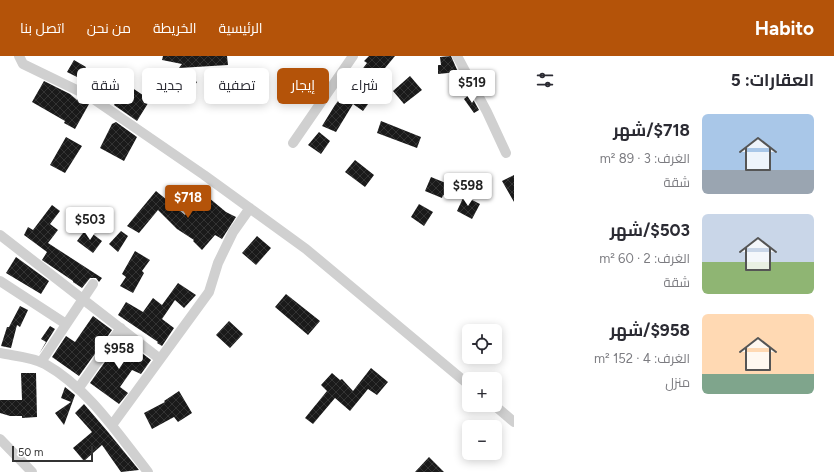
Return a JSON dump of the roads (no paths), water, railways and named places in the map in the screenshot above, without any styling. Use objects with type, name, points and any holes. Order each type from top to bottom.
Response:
[{"type":"street","points":[[19,56],[23,64],[88,96],[250,208],[306,249],[462,378]]},
{"type":"street","points":[[293,143],[353,56]]},
{"type":"street","points":[[457,56],[487,112],[506,153]]},
{"type":"street","points":[[112,426],[209,292],[218,263],[234,232],[250,208]]},
{"type":"street","points":[[0,235],[160,359]]},
{"type":"street","points":[[0,281],[66,324]]},
{"type":"street","points":[[41,362],[93,284]]},
{"type":"street","points":[[78,389],[121,328]]},
{"type":"street","points":[[0,353],[41,362],[78,389],[112,426],[148,472]]},
{"type":"street","points":[[502,412],[514,422]]},
{"type":"street","points":[[0,439],[32,472]]}]
